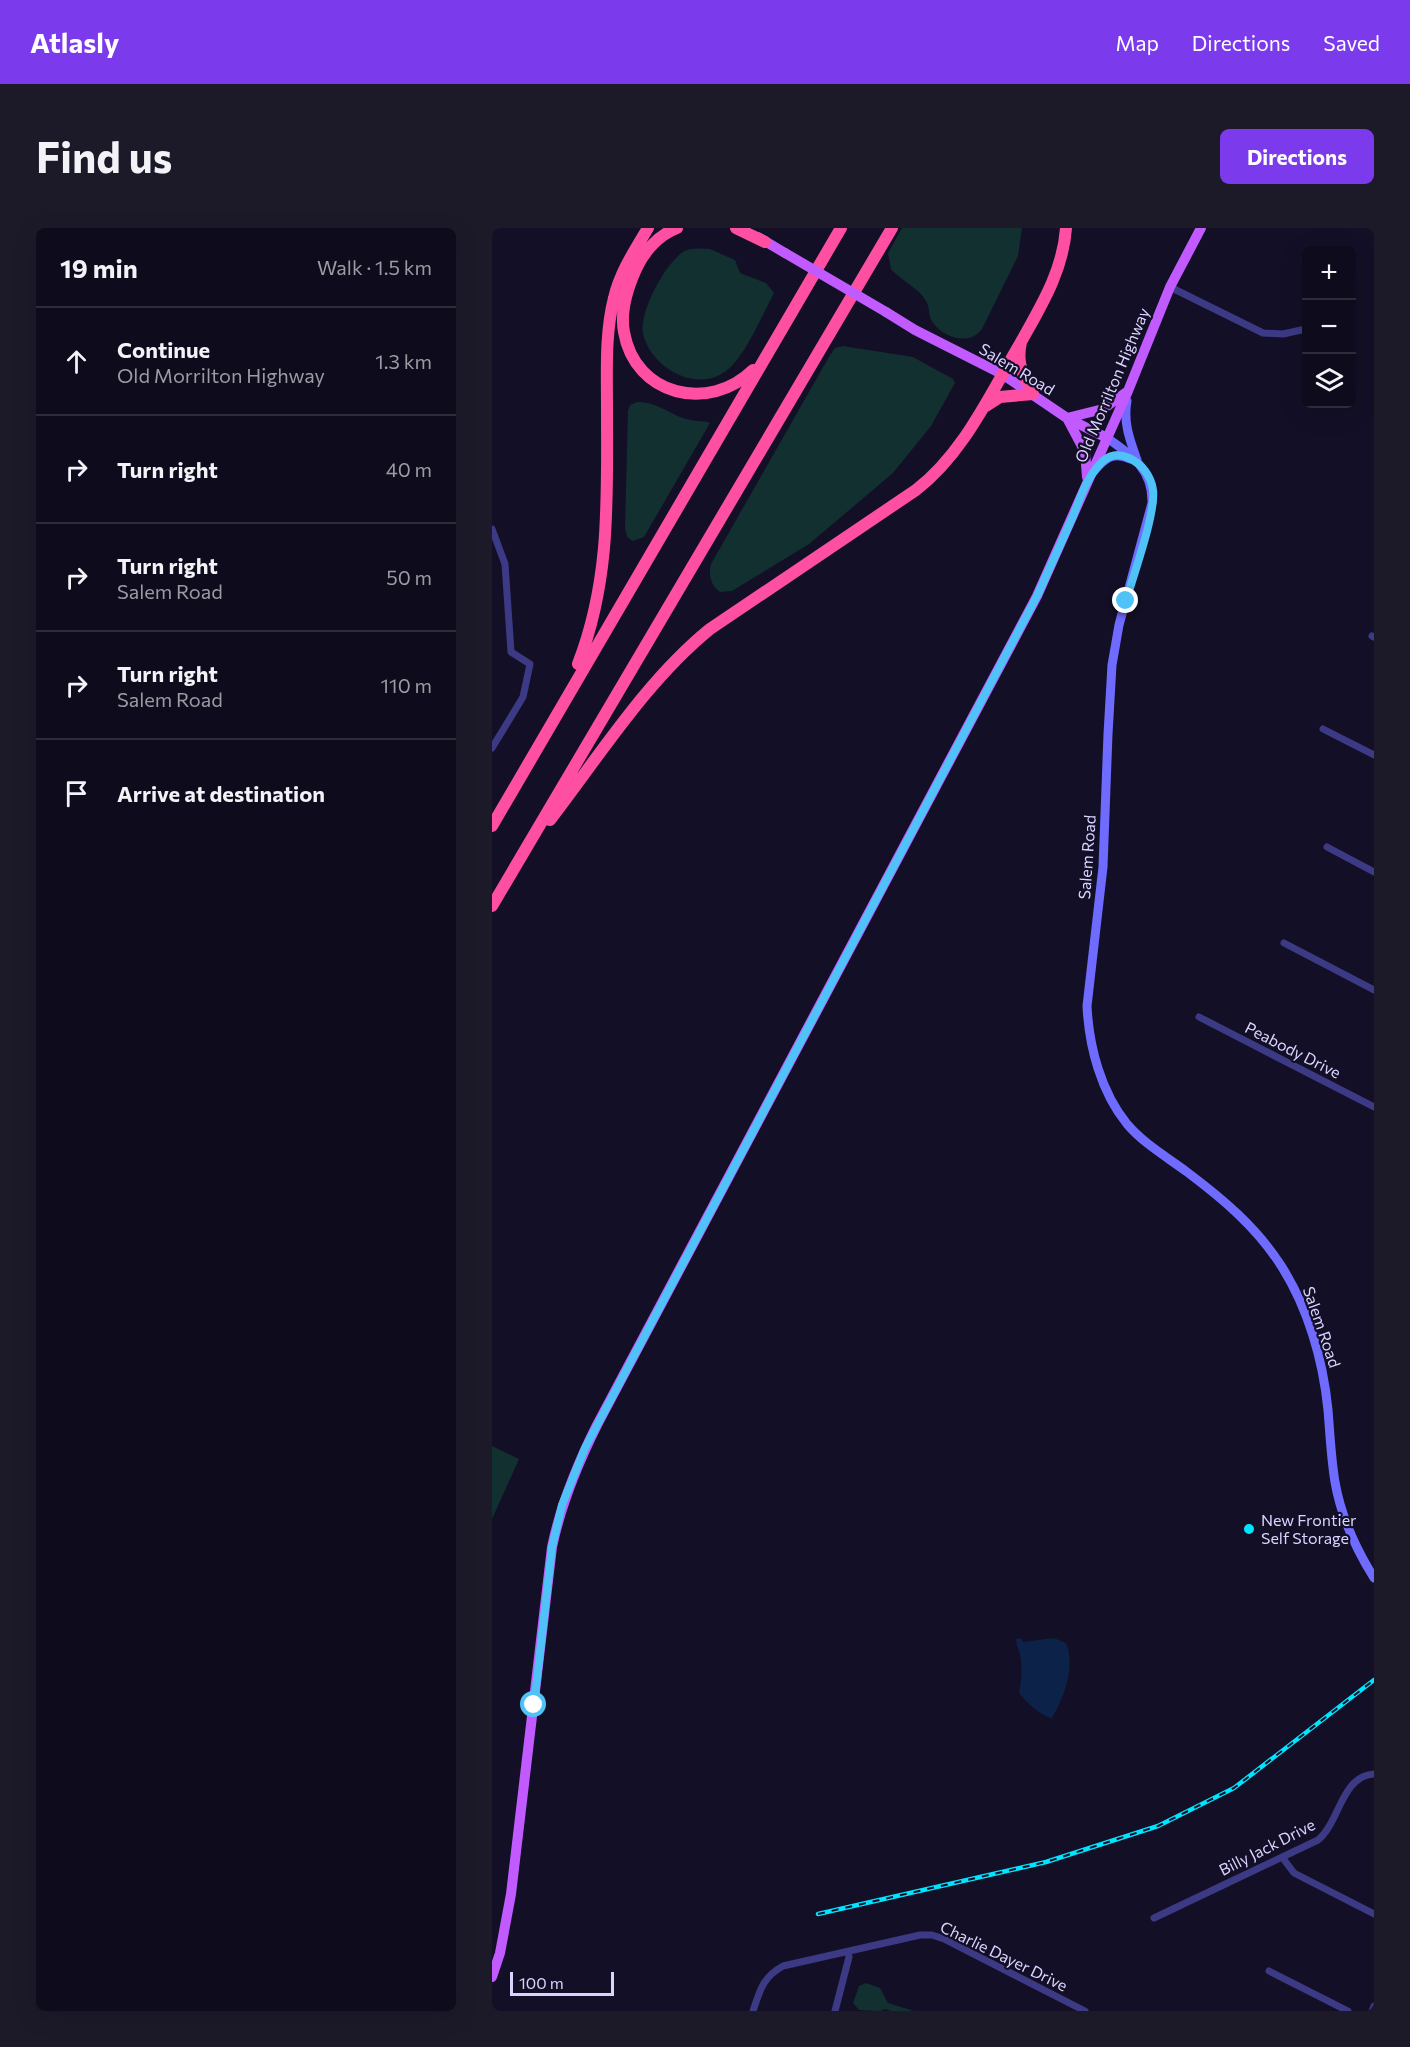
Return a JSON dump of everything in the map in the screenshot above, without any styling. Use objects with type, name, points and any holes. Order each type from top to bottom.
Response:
[{"type":"highway","points":[[560,706],[590,632],[602,575],[607,490],[610,316],[614,296],[623,272],[648,228]]},
{"type":"highway","points":[[677,228],[662,237],[645,253],[628,289],[623,312],[624,332],[629,349],[637,363],[649,377],[666,387],[683,393],[699,395],[722,391],[737,384],[766,356]]},
{"type":"highway","points":[[736,228],[765,242]]},
{"type":"highway","points":[[492,826],[841,228]]},
{"type":"highway","points":[[492,906],[892,228]]},
{"type":"highway","points":[[519,862],[643,697],[679,656],[710,628],[930,480],[952,456],[1021,342],[1054,282],[1063,251],[1066,228]]},
{"type":"highway","points":[[974,421],[987,404],[995,399],[1010,395],[1033,394],[1020,369],[1018,353],[1021,342]]},
{"type":"main road","name":"Salem Road","points":[[742,228],[915,330],[1002,374],[1067,418],[1107,438],[1137,462],[1148,475],[1153,490],[1152,503],[1119,625],[1112,665],[1103,867],[1087,1006],[1088,1026],[1109,1096],[1126,1123],[1142,1139],[1224,1200],[1253,1230],[1280,1264],[1292,1284],[1313,1336],[1324,1377],[1335,1482],[1340,1503],[1353,1539],[1374,1578]]},
{"type":"main road","name":"Old Morrilton Highway","points":[[492,1977],[500,1953],[511,1894],[552,1547],[562,1505],[571,1480],[597,1425],[1037,596],[1128,391],[1170,286],[1202,228]]},
{"type":"main road","points":[[1087,480],[1085,452],[1067,418],[1103,409],[1128,391]]},
{"type":"main road","points":[[1128,391],[1125,421],[1137,462]]},
{"type":"main road","points":[[1087,480],[1108,457],[1120,455],[1137,462]]},
{"type":"street","points":[[1170,286],[1263,333],[1283,334],[1302,330]]},
{"type":"street","points":[[492,529],[505,564],[511,652],[530,664],[524,697],[492,748]]},
{"type":"street","points":[[1323,729],[1374,755]]},
{"type":"street","points":[[1327,848],[1374,872]]},
{"type":"street","points":[[1284,943],[1374,990]]},
{"type":"street","name":"Peabody Drive","points":[[1199,1017],[1374,1107]]},
{"type":"street","name":"Billy Jack Drive","points":[[1154,1918],[1323,1835],[1328,1830],[1350,1788],[1355,1782],[1371,1774]]},
{"type":"street","points":[[1282,1857],[1294,1873],[1374,1914]]},
{"type":"street","name":"Charlie Dayer Drive","points":[[753,2011],[764,1983],[771,1973],[783,1966],[908,1937],[932,1935],[1085,2011]]},
{"type":"street","points":[[835,2011],[849,1952]]},
{"type":"street","points":[[1269,1971],[1348,2011]]},
{"type":"street","points":[[1372,2011],[1374,2006]]},
{"type":"green space","points":[[902,228],[1022,228],[1018,256],[982,329],[977,334],[964,339],[944,333],[931,321],[923,296],[891,269],[888,253]]},
{"type":"green space","points":[[689,249],[710,249],[735,260],[740,273],[766,283],[774,293],[753,335],[733,365],[714,377],[701,380],[688,378],[664,366],[647,345],[643,324],[649,301],[661,277],[676,258]]},
{"type":"green space","points":[[843,346],[913,357],[953,379],[955,383],[931,426],[893,473],[809,544],[732,591],[720,592],[711,580],[711,564],[830,355],[835,348]]},
{"type":"green space","points":[[637,402],[652,404],[694,421],[710,423],[644,537],[633,541],[627,537],[625,528],[628,411],[630,405]]},
{"type":"green space","points":[[492,1446],[519,1459],[492,1519]]},
{"type":"green space","points":[[866,1983],[880,1988],[888,2003],[914,2011],[859,2010],[853,2003],[859,1986]]},
{"type":"water","points":[[1020,1638],[1024,1642],[1054,1638],[1066,1643],[1069,1652],[1069,1672],[1061,1701],[1052,1718],[1039,1712],[1019,1693],[1021,1664],[1016,1639]]},
{"type":"railway","points":[[818,1914],[1046,1862],[1158,1826],[1234,1788],[1374,1680]]},
{"type":"place","name":"New Frontier Self Storage","points":[[1249,1529]]},
{"type":"route","points":[[534,1705],[552,1547],[562,1505],[585,1448],[1037,596],[1087,480],[1104,460],[1115,455],[1137,462],[1148,475],[1153,490],[1146,531],[1126,601]]}]
